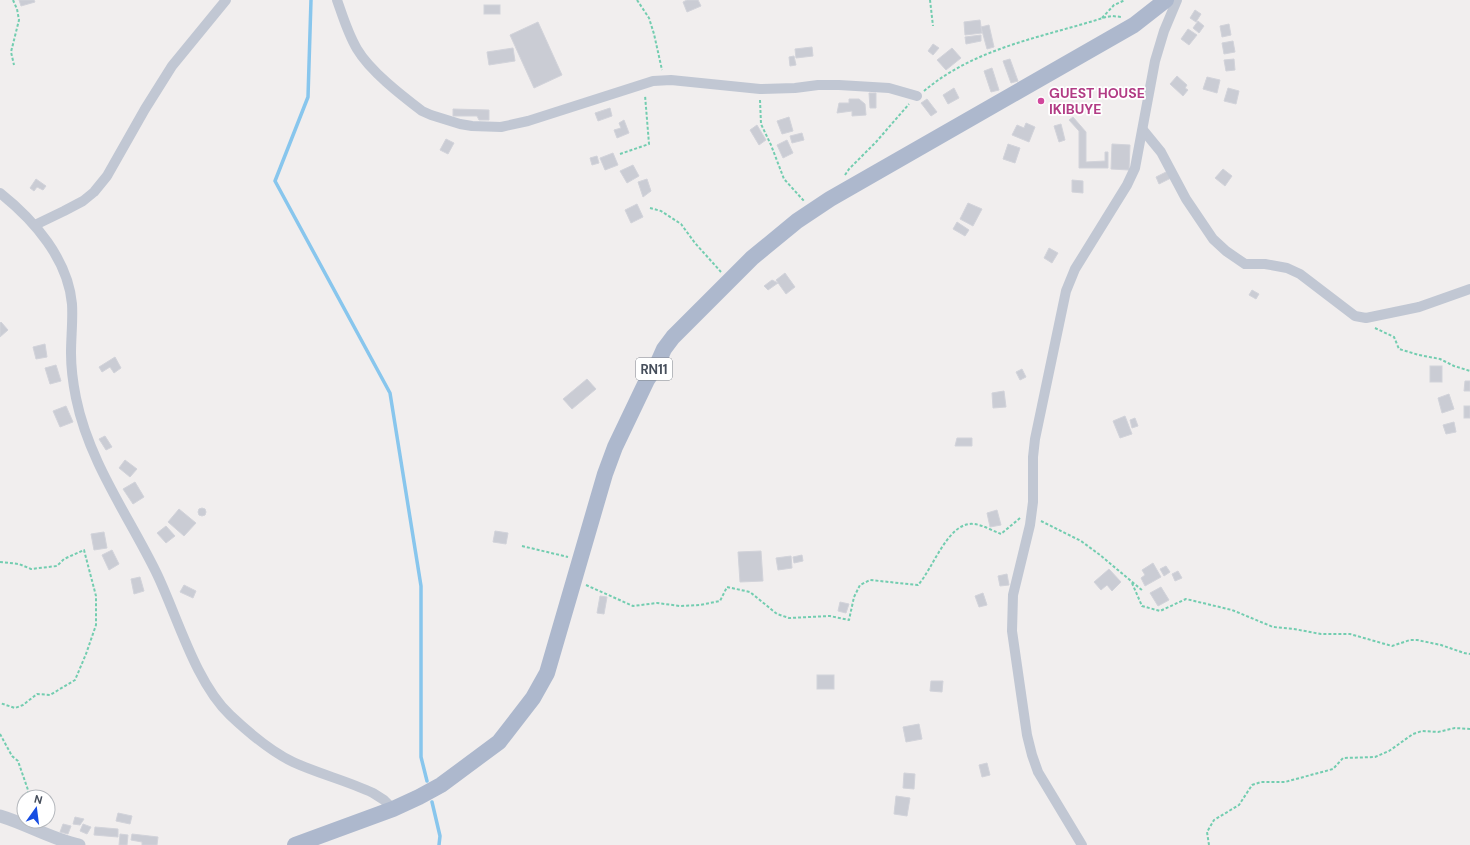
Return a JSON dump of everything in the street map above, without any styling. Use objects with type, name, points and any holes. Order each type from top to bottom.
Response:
[{"type":"main road","name":"RN11","points":[[295,845],[393,808],[419,797],[441,785],[499,742],[533,698],[547,673],[581,561],[605,474],[615,447],[664,349],[673,337],[728,280],[769,243],[797,221],[847,188],[949,132],[1134,25],[1166,0]]},
{"type":"street","points":[[35,225],[83,201],[94,192],[107,176],[145,109],[172,66],[226,0]]},
{"type":"street","points":[[338,0],[350,35],[357,50],[372,68],[431,116],[472,126],[501,127],[513,125],[592,102],[644,84],[665,80],[685,80],[760,89],[784,89],[830,84],[889,88],[917,96]]},
{"type":"street","points":[[1082,845],[1038,772],[1032,755],[1024,719],[1012,631],[1012,610],[1017,574],[1031,517],[1033,502],[1033,456],[1035,438],[1066,291],[1075,269],[1113,210],[1131,178],[1139,153],[1155,61],[1164,31],[1177,0]]},
{"type":"street","points":[[1143,130],[1161,152],[1186,199],[1213,239],[1226,251],[1245,264],[1265,264],[1287,268],[1300,274],[1355,316],[1366,318],[1419,307],[1470,289]]},
{"type":"street","points":[[0,194],[35,225],[57,258],[68,285],[72,306],[70,356],[76,399],[88,440],[102,472],[156,572],[191,654],[208,687],[224,710],[269,747],[293,762],[369,791],[384,800],[393,808]]},
{"type":"street","points":[[0,816],[23,824],[54,838],[79,845]]},
{"type":"path","points":[[13,0],[17,9],[19,20],[11,52],[14,65]]},
{"type":"path","points":[[638,0],[649,18],[665,80]]},
{"type":"path","points":[[930,0],[933,26]]},
{"type":"path","points":[[1101,19],[1114,5],[1125,0]]},
{"type":"path","points":[[847,188],[844,179],[846,173],[917,96],[936,80],[964,64],[1021,42],[1112,16],[1119,16],[1127,19],[1134,25]]},
{"type":"path","points":[[620,154],[649,144],[644,84]]},
{"type":"path","points":[[760,89],[761,124],[784,179],[812,211]]},
{"type":"path","points":[[650,208],[661,211],[681,224],[695,243],[728,280]]},
{"type":"path","points":[[1366,318],[1375,328],[1394,337],[1399,349],[1440,359],[1454,366],[1470,371]]},
{"type":"path","points":[[575,580],[633,606],[657,603],[680,606],[707,604],[720,601],[727,587],[750,592],[777,614],[789,618],[830,616],[849,620],[854,597],[860,585],[870,580],[918,585],[924,579],[929,568],[953,533],[960,527],[974,524],[1001,534],[1025,515],[1081,541],[1143,591]]},
{"type":"path","points":[[522,546],[581,561]]},
{"type":"path","points":[[0,562],[19,564],[31,569],[57,566],[64,559],[84,550],[96,596],[96,625],[75,680],[50,695],[37,694],[23,705],[15,708],[0,703]]},
{"type":"path","points":[[1131,581],[1142,606],[1160,611],[1186,599],[1232,610],[1273,627],[1321,634],[1350,634],[1392,646],[1410,640],[1417,640],[1441,645],[1470,654]]},
{"type":"path","points":[[1209,845],[1207,832],[1214,820],[1239,804],[1252,785],[1261,782],[1285,782],[1333,769],[1343,758],[1375,757],[1390,751],[1413,734],[1422,731],[1438,732],[1455,728],[1470,729]]},
{"type":"path","points":[[0,734],[12,756],[18,761],[28,789]]},
{"type":"building","points":[[19,0],[34,0],[35,2],[21,6]]},
{"type":"building","points":[[687,0],[698,0],[701,6],[687,12],[683,2]]},
{"type":"building","points":[[484,5],[500,5],[500,14],[484,14]]},
{"type":"building","points":[[1195,10],[1201,14],[1196,22],[1190,18]]},
{"type":"building","points":[[980,20],[982,33],[965,35],[964,22]]},
{"type":"building","points":[[1198,21],[1204,26],[1199,33],[1193,28]]},
{"type":"building","points":[[538,22],[562,75],[534,88],[510,35]]},
{"type":"building","points":[[1229,24],[1231,35],[1222,37],[1220,26]]},
{"type":"building","points":[[989,25],[994,47],[987,49],[981,27]]},
{"type":"building","points":[[1188,29],[1197,35],[1189,45],[1181,39]]},
{"type":"building","points":[[981,35],[981,41],[966,44],[965,37]]},
{"type":"building","points":[[1233,41],[1235,52],[1224,54],[1222,43]]},
{"type":"building","points":[[933,44],[939,48],[933,55],[928,51]]},
{"type":"building","points":[[812,47],[813,56],[796,58],[795,49]]},
{"type":"building","points":[[513,48],[515,61],[489,65],[487,52]]},
{"type":"building","points":[[952,48],[961,58],[946,70],[937,60]]},
{"type":"building","points":[[794,56],[796,65],[790,66],[789,57]]},
{"type":"building","points":[[1010,59],[1018,81],[1011,83],[1003,61]]},
{"type":"building","points":[[1234,59],[1235,70],[1226,71],[1224,60]]},
{"type":"building","points":[[992,68],[999,90],[991,92],[984,71]]},
{"type":"building","points":[[1177,76],[1187,85],[1185,88],[1188,90],[1183,96],[1170,84]]},
{"type":"building","points":[[1207,77],[1220,80],[1217,93],[1203,89]]},
{"type":"building","points":[[954,88],[959,98],[948,104],[943,95]]},
{"type":"building","points":[[1228,88],[1239,91],[1236,104],[1224,101]]},
{"type":"building","points":[[869,93],[876,93],[876,108],[870,108]]},
{"type":"building","points":[[849,99],[859,99],[865,104],[866,115],[852,116],[852,111],[837,113],[839,103],[849,103]]},
{"type":"building","points":[[927,99],[937,112],[931,116],[921,103]]},
{"type":"building","points":[[610,108],[612,116],[598,121],[595,113]]},
{"type":"building","points":[[453,109],[489,110],[489,120],[479,120],[477,116],[453,116]]},
{"type":"building","points":[[789,117],[793,131],[782,134],[777,121]]},
{"type":"building","points":[[1073,117],[1086,132],[1086,162],[1105,161],[1105,152],[1108,152],[1108,168],[1079,168],[1079,131],[1069,120]]},
{"type":"building","points":[[624,120],[629,133],[617,138],[614,130],[621,128],[619,123]]},
{"type":"building","points":[[1026,123],[1035,127],[1029,142],[1012,135],[1017,125],[1024,128]]},
{"type":"building","points":[[1061,124],[1065,140],[1059,142],[1054,126]]},
{"type":"building","points":[[757,125],[766,140],[759,145],[750,130]]},
{"type":"building","points":[[802,133],[804,140],[792,143],[790,136]]},
{"type":"building","points":[[446,139],[454,143],[448,154],[440,150]]},
{"type":"building","points":[[787,140],[793,153],[783,158],[777,145]]},
{"type":"building","points":[[1008,144],[1020,148],[1015,163],[1003,159]]},
{"type":"building","points":[[1112,144],[1130,145],[1129,170],[1111,169]]},
{"type":"building","points":[[613,153],[618,165],[605,170],[600,158]]},
{"type":"building","points":[[597,156],[599,163],[592,165],[590,158]]},
{"type":"building","points":[[633,165],[639,176],[627,183],[620,171]]},
{"type":"building","points":[[1223,169],[1232,176],[1225,186],[1215,178]]},
{"type":"building","points":[[1168,171],[1171,178],[1159,184],[1156,177]]},
{"type":"building","points":[[36,179],[46,186],[43,190],[37,187],[34,191],[30,188]]},
{"type":"building","points":[[647,179],[651,191],[643,197],[638,182]]},
{"type":"building","points":[[1072,180],[1083,181],[1083,193],[1072,192]]},
{"type":"building","points":[[968,203],[982,209],[973,226],[960,219]]},
{"type":"building","points":[[637,204],[643,217],[631,223],[625,210]]},
{"type":"building","points":[[957,222],[969,230],[965,236],[953,229]]},
{"type":"building","points":[[1049,248],[1058,253],[1052,263],[1044,258]]},
{"type":"building","points":[[785,273],[795,287],[786,294],[776,280]]},
{"type":"building","points":[[772,280],[778,283],[768,290],[764,286]]},
{"type":"building","points":[[1252,290],[1259,294],[1256,299],[1249,295]]},
{"type":"building","points":[[1,322],[8,330],[0,337],[0,323]]},
{"type":"building","points":[[45,344],[47,357],[36,359],[33,347]]},
{"type":"building","points":[[115,357],[121,368],[114,373],[110,367],[102,372],[99,367]]},
{"type":"building","points":[[56,365],[61,381],[50,384],[45,368]]},
{"type":"building","points":[[1430,366],[1442,366],[1442,382],[1430,382]]},
{"type":"building","points":[[1022,369],[1026,377],[1020,380],[1016,372]]},
{"type":"building","points":[[587,379],[596,389],[572,409],[563,399]]},
{"type":"building","points":[[1465,381],[1470,381],[1470,391],[1464,391]]},
{"type":"building","points":[[1004,391],[1006,407],[993,408],[992,393]]},
{"type":"building","points":[[1449,394],[1454,409],[1442,413],[1438,398]]},
{"type":"building","points":[[66,406],[73,422],[60,427],[53,411]]},
{"type":"building","points":[[1464,406],[1470,406],[1470,418],[1464,418]]},
{"type":"building","points":[[1125,416],[1132,434],[1120,438],[1113,421]]},
{"type":"building","points":[[1135,418],[1138,426],[1132,428],[1130,420]]},
{"type":"building","points":[[1454,422],[1456,432],[1446,434],[1443,425]]},
{"type":"building","points":[[105,436],[112,447],[106,450],[99,439]]},
{"type":"building","points":[[957,438],[972,438],[972,446],[955,446]]},
{"type":"building","points":[[125,460],[137,469],[130,477],[119,468]]},
{"type":"building","points":[[135,482],[144,497],[133,504],[123,489]]},
{"type":"building","points":[[202,508],[205,509],[205,515],[202,516],[199,515],[198,512],[199,509]]},
{"type":"building","points":[[179,509],[196,523],[184,536],[168,522]]},
{"type":"building","points":[[997,510],[1001,525],[990,527],[987,513]]},
{"type":"building","points":[[166,526],[175,536],[166,543],[157,533]]},
{"type":"building","points":[[495,531],[508,533],[506,544],[493,542]]},
{"type":"building","points":[[104,532],[107,548],[94,550],[91,534]]},
{"type":"building","points":[[112,550],[119,564],[109,570],[102,555]]},
{"type":"building","points":[[761,551],[763,581],[740,582],[738,552]]},
{"type":"building","points":[[802,555],[803,561],[794,563],[793,557]]},
{"type":"building","points":[[791,556],[792,568],[778,570],[776,558]]},
{"type":"building","points":[[1153,563],[1161,577],[1145,586],[1141,578],[1145,575],[1142,570]]},
{"type":"building","points":[[1166,566],[1170,572],[1164,576],[1160,569]]},
{"type":"building","points":[[1109,569],[1121,582],[1112,591],[1107,585],[1101,590],[1094,582]]},
{"type":"building","points":[[1178,571],[1182,578],[1175,581],[1172,574]]},
{"type":"building","points":[[1007,574],[1009,585],[1000,586],[998,576]]},
{"type":"building","points":[[140,577],[144,591],[134,594],[131,579]]},
{"type":"building","points":[[184,585],[196,591],[193,598],[180,592]]},
{"type":"building","points":[[1161,587],[1169,600],[1158,606],[1150,593]]},
{"type":"building","points":[[983,593],[987,605],[979,607],[975,596]]},
{"type":"building","points":[[600,596],[607,597],[604,614],[597,613]]},
{"type":"building","points":[[840,602],[849,604],[846,613],[838,611]]},
{"type":"building","points":[[817,675],[834,675],[834,689],[817,689]]},
{"type":"building","points":[[931,681],[943,681],[942,692],[930,691]]},
{"type":"building","points":[[919,724],[922,739],[906,742],[903,727]]},
{"type":"building","points":[[987,763],[990,775],[982,777],[979,765]]},
{"type":"building","points":[[904,773],[915,774],[914,789],[903,788]]},
{"type":"building","points":[[896,796],[910,798],[907,816],[894,814]]},
{"type":"building","points":[[118,813],[132,816],[130,824],[116,821]]},
{"type":"building","points":[[75,817],[84,819],[80,825],[73,824]]},
{"type":"building","points":[[63,824],[71,826],[68,834],[60,832]]},
{"type":"building","points":[[83,824],[91,827],[87,834],[80,831]]},
{"type":"building","points":[[95,827],[118,829],[118,837],[94,835]]},
{"type":"building","points":[[120,834],[128,835],[127,845],[119,845]]},
{"type":"building","points":[[132,834],[158,837],[157,845],[142,845],[142,842],[131,840]]},
{"type":"waterway","points":[[311,0],[308,97],[275,181],[390,393],[421,586],[421,757],[427,781]]},
{"type":"waterway","points":[[432,802],[440,836],[439,845]]},
{"type":"place","name":"GUEST HOUSE IKIBUYE","points":[[1041,101]]}]
